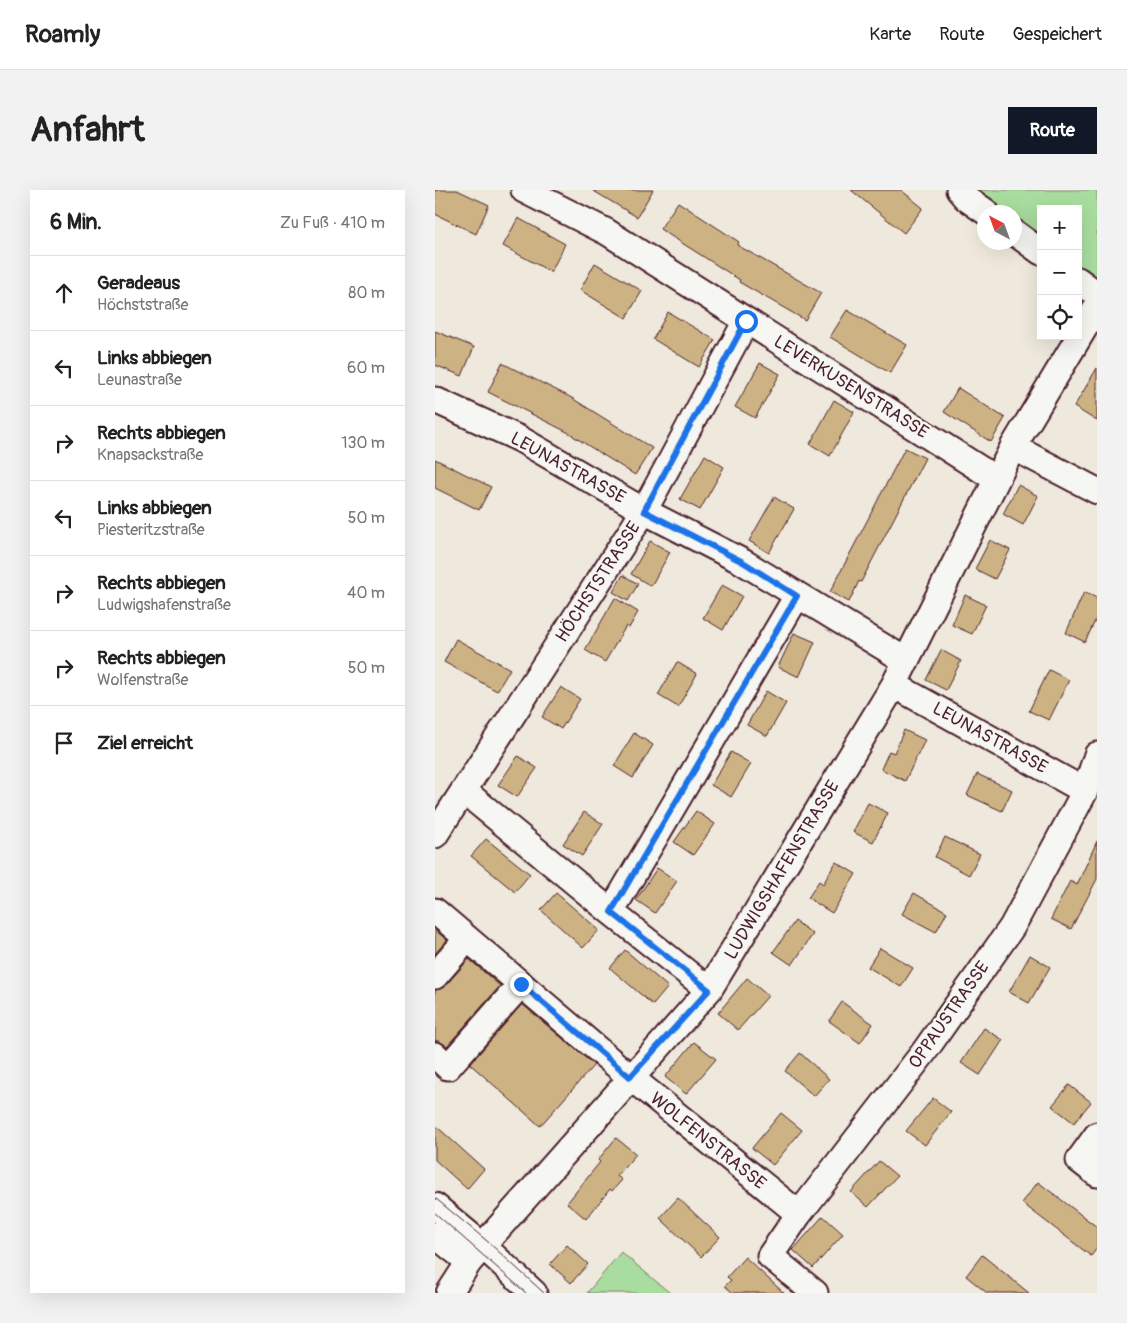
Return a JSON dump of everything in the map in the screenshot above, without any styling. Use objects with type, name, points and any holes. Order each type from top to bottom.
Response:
[{"type":"street","name":"LEVERKUSENSTRASSE","points":[[524,190],[607,232],[996,479]]},
{"type":"street","points":[[959,190],[977,206]]},
{"type":"street","points":[[1022,238],[1038,250]]},
{"type":"street","points":[[1082,283],[1097,294]]},
{"type":"street","name":"LUDWIGSHAFENSTRASSE","points":[[449,1293],[476,1254],[630,1077],[709,990],[894,685],[1013,447],[1097,307]]},
{"type":"street","name":"HÖCHSTSTRASSE","points":[[435,835],[644,511],[746,321]]},
{"type":"street","name":"LEUNASTRASSE","points":[[435,400],[520,439],[644,511],[743,562],[905,660]]},
{"type":"street","points":[[1013,447],[1097,491]]},
{"type":"street","points":[[611,912],[797,596]]},
{"type":"street","name":"LEUNASTRASSE","points":[[894,685],[1085,791]]},
{"type":"street","name":"OPPAUSTRASSE","points":[[815,1293],[770,1256],[799,1214],[925,1052],[1012,927],[1085,791],[1097,755]]},
{"type":"street","points":[[463,790],[709,990]]},
{"type":"street","name":"WOLFENSTRASSE","points":[[435,911],[630,1077],[799,1214]]},
{"type":"street","points":[[435,976],[467,939]]},
{"type":"street","points":[[435,1055],[448,1067],[521,984]]},
{"type":"street","points":[[1097,1135],[1079,1160],[1097,1174]]},
{"type":"street","points":[[435,1206],[476,1254]]},
{"type":"street","points":[[435,1235],[476,1254],[534,1293]]},
{"type":"green space","points":[[972,190],[1097,190],[1097,281],[1082,271],[1082,205],[1037,205],[1037,240],[1022,228],[1022,205],[992,205]]},
{"type":"green space","points":[[621,1252],[670,1293],[587,1293]]},
{"type":"building","points":[[435,190],[457,190],[489,205],[476,234],[435,214]]},
{"type":"building","points":[[592,190],[653,190],[637,217]]},
{"type":"building","points":[[851,190],[901,190],[923,208],[904,233]]},
{"type":"building","points":[[678,202],[739,242],[737,245],[821,293],[805,320],[739,282],[740,280],[660,229]]},
{"type":"building","points":[[518,218],[565,244],[551,272],[503,246]]},
{"type":"building","points":[[595,263],[642,291],[626,318],[580,290]]},
{"type":"building","points":[[847,310],[907,345],[890,373],[830,337]]},
{"type":"building","points":[[668,312],[715,340],[699,367],[653,339]]},
{"type":"building","points":[[435,331],[474,347],[462,376],[435,365]]},
{"type":"building","points":[[502,363],[570,397],[652,448],[635,475],[573,435],[488,392]]},
{"type":"building","points":[[760,363],[780,374],[755,418],[735,407]]},
{"type":"building","points":[[1097,368],[1097,421],[1074,407]]},
{"type":"building","points":[[958,388],[1005,418],[991,442],[944,412]]},
{"type":"building","points":[[834,400],[854,412],[830,456],[810,444]]},
{"type":"building","points":[[905,448],[925,458],[849,602],[830,592]]},
{"type":"building","points":[[705,455],[724,467],[700,510],[680,499]]},
{"type":"building","points":[[435,459],[491,487],[479,510],[435,488]]},
{"type":"building","points":[[1018,485],[1038,496],[1023,525],[1003,514]]},
{"type":"building","points":[[774,497],[794,509],[769,553],[749,541]]},
{"type":"building","points":[[990,540],[1010,550],[995,579],[975,569]]},
{"type":"building","points":[[650,541],[670,552],[651,586],[631,574]]},
{"type":"building","points":[[623,575],[638,584],[628,601],[613,592]]},
{"type":"building","points":[[722,585],[742,596],[723,630],[703,618]]},
{"type":"building","points":[[1084,592],[1097,598],[1097,617],[1085,642],[1066,633]]},
{"type":"building","points":[[965,595],[986,605],[972,634],[952,625]]},
{"type":"building","points":[[615,598],[638,612],[629,628],[626,626],[605,662],[585,650]]},
{"type":"building","points":[[794,633],[815,642],[799,677],[778,667]]},
{"type":"building","points":[[456,639],[510,669],[497,691],[444,662]]},
{"type":"building","points":[[941,650],[961,661],[946,690],[926,680]]},
{"type":"building","points":[[677,662],[697,674],[678,707],[658,695]]},
{"type":"building","points":[[1049,670],[1069,680],[1049,720],[1029,711]]},
{"type":"building","points":[[561,687],[580,699],[561,729],[542,717]]},
{"type":"building","points":[[766,691],[786,703],[767,736],[747,725]]},
{"type":"building","points":[[904,730],[925,740],[905,781],[881,769],[889,751],[894,753]]},
{"type":"building","points":[[634,733],[653,745],[633,778],[614,766]]},
{"type":"building","points":[[731,752],[751,764],[731,797],[711,785]]},
{"type":"building","points":[[518,756],[537,768],[517,797],[498,785]]},
{"type":"building","points":[[977,774],[1012,790],[1002,811],[967,795]]},
{"type":"building","points":[[868,803],[888,813],[873,842],[853,832]]},
{"type":"building","points":[[696,811],[715,824],[693,855],[674,842]]},
{"type":"building","points":[[584,812],[603,824],[582,856],[563,844]]},
{"type":"building","points":[[945,837],[980,854],[969,875],[935,857]]},
{"type":"building","points":[[486,839],[530,874],[515,892],[471,856]]},
{"type":"building","points":[[1097,841],[1097,879],[1071,929],[1051,919],[1070,881],[1077,885]]},
{"type":"building","points":[[836,862],[856,874],[832,913],[808,898],[819,881],[823,884]]},
{"type":"building","points":[[657,868],[677,881],[655,913],[636,900]]},
{"type":"building","points":[[556,893],[599,930],[583,948],[541,910]]},
{"type":"building","points":[[914,893],[947,912],[936,932],[902,914]]},
{"type":"building","points":[[795,921],[813,934],[792,965],[773,952]]},
{"type":"building","points":[[435,930],[447,940],[435,954]]},
{"type":"building","points":[[880,948],[913,968],[901,987],[868,967]]},
{"type":"building","points":[[625,950],[668,987],[653,1005],[610,968]]},
{"type":"building","points":[[1030,955],[1050,967],[1029,1003],[1009,992]]},
{"type":"building","points":[[469,959],[500,986],[447,1046],[439,1041],[435,1041],[435,990],[446,985]]},
{"type":"building","points":[[747,978],[768,996],[738,1030],[718,1013]]},
{"type":"building","points":[[842,1002],[873,1024],[860,1043],[829,1021]]},
{"type":"building","points":[[522,1004],[594,1065],[540,1126],[470,1064]]},
{"type":"building","points":[[984,1028],[1003,1040],[980,1075],[961,1063]]},
{"type":"building","points":[[694,1042],[716,1059],[686,1094],[665,1077]]},
{"type":"building","points":[[800,1053],[829,1079],[814,1096],[785,1071]]},
{"type":"building","points":[[1069,1085],[1091,1102],[1074,1123],[1052,1106]]},
{"type":"building","points":[[933,1098],[951,1112],[925,1145],[906,1131]]},
{"type":"building","points":[[781,1113],[802,1130],[773,1165],[752,1148]]},
{"type":"building","points":[[435,1125],[484,1169],[467,1189],[435,1160]]},
{"type":"building","points":[[616,1138],[636,1154],[617,1176],[622,1180],[612,1191],[610,1189],[586,1219],[567,1203],[600,1162],[598,1160]]},
{"type":"building","points":[[879,1161],[897,1176],[868,1207],[851,1192]]},
{"type":"building","points":[[1038,1182],[1097,1227],[1097,1248],[1091,1256],[1022,1203]]},
{"type":"building","points":[[678,1198],[720,1237],[701,1257],[660,1218]]},
{"type":"building","points":[[823,1216],[843,1234],[813,1268],[793,1250]]},
{"type":"building","points":[[567,1245],[588,1264],[571,1283],[550,1264]]},
{"type":"building","points":[[982,1255],[1029,1293],[987,1293],[966,1276]]},
{"type":"building","points":[[745,1257],[784,1293],[733,1293],[725,1286],[731,1280],[727,1277]]},
{"type":"tram line","points":[[435,1198],[487,1241],[544,1293]]},
{"type":"tram line","points":[[435,1213],[526,1293]]},
{"type":"route","points":[[521,984],[630,1077],[709,990],[611,912],[797,596],[743,562],[644,511],[746,321]]}]
